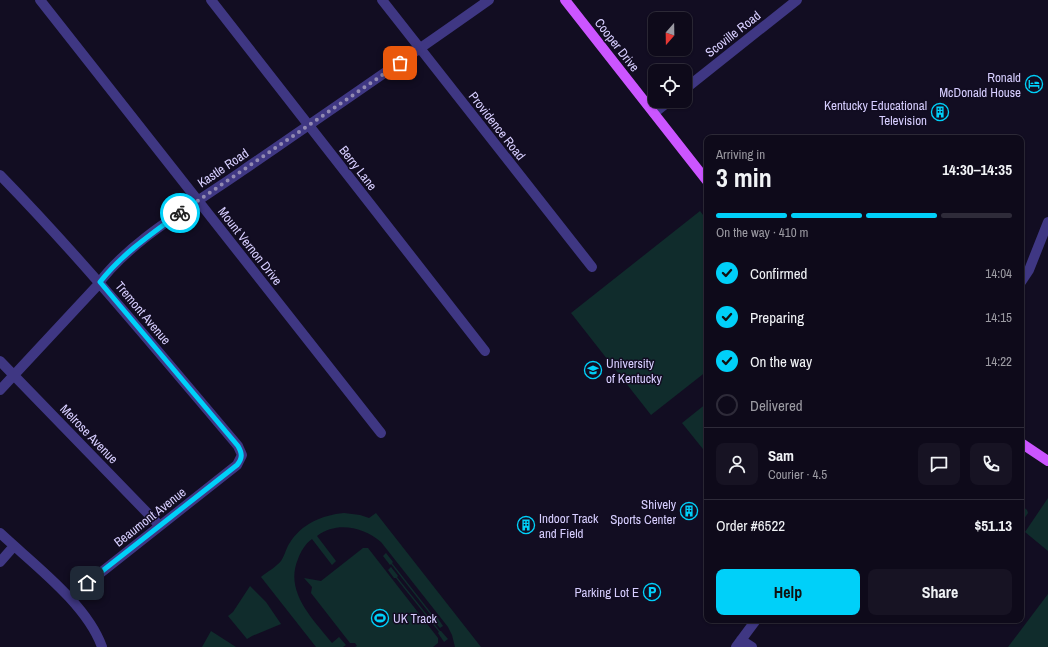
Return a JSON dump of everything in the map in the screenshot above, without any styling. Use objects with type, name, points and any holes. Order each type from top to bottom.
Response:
[{"type":"main road","name":"Cooper Drive","points":[[565,0],[704,178]]},
{"type":"main road","points":[[1024,445],[1048,461]]},
{"type":"street","name":"Mount Vernon Drive","points":[[40,0],[380,433]]},
{"type":"street","name":"Berry Lane","points":[[211,0],[484,351]]},
{"type":"street","name":"Providence Road","points":[[382,0],[592,267]]},
{"type":"street","name":"Kastle Road","points":[[0,390],[110,270],[141,242],[489,0]]},
{"type":"street","name":"Scoville Road","points":[[692,83],[797,0]]},
{"type":"street","points":[[654,113],[660,108]]},
{"type":"street","name":"Tremont Avenue","points":[[0,175],[44,220],[100,282],[238,446],[242,455]]},
{"type":"street","points":[[1024,278],[1030,270],[1048,222]]},
{"type":"street","name":"Melrose Avenue","points":[[0,361],[160,526]]},
{"type":"street","name":"Beaumont Avenue","points":[[70,597],[237,465],[242,455]]},
{"type":"street","points":[[0,533],[70,597],[94,629],[102,647]]},
{"type":"street","points":[[0,562],[14,546]]},
{"type":"street","points":[[752,647],[738,644],[754,623]]},
{"type":"green space","points":[[700,211],[704,216],[704,373],[651,415],[571,313]]},
{"type":"green space","points":[[704,405],[704,450],[682,423]]},
{"type":"green space","points":[[1048,498],[1048,551],[1025,532]]},
{"type":"green space","points":[[1024,508],[1028,513],[1024,519]]},
{"type":"green space","points":[[344,513],[369,518],[376,513],[481,647],[455,647],[448,627],[381,542],[358,530],[341,527],[325,531],[317,536],[336,561],[332,565],[312,539],[302,550],[295,571],[295,583],[298,594],[309,615],[332,643],[339,637],[346,645],[343,647],[316,647],[261,577],[281,561],[294,537],[306,526],[320,518]]},
{"type":"green space","points":[[363,548],[368,548],[438,638],[438,643],[433,647],[355,647],[357,646],[355,643],[350,643],[311,593],[312,587],[304,578],[321,581]]},
{"type":"green space","points":[[386,553],[393,562],[392,563],[443,626],[440,628],[433,620],[434,619],[391,564],[390,565],[383,556]]},
{"type":"green space","points":[[391,567],[398,576],[397,577],[448,639],[444,642],[438,633],[439,632],[388,570]]},
{"type":"green space","points":[[250,586],[266,602],[281,624],[247,639],[228,616],[233,612]]},
{"type":"green space","points":[[1048,594],[1048,647],[1008,647]]},
{"type":"green space","points":[[211,631],[236,647],[202,647]]},
{"type":"way so far","points":[[180,213],[400,63]]},
{"type":"place","name":"Ronald McDonald House","points":[[1034,84]]},
{"type":"place","name":"Kentucky Educational Television","points":[[940,112]]},
{"type":"place","name":"University of Kentucky","points":[[593,370]]},
{"type":"place","name":"Shively Sports Center","points":[[689,511]]},
{"type":"place","name":"Indoor Track and Field","points":[[526,525]]},
{"type":"place","name":"Parking Lot E","points":[[652,592]]},
{"type":"place","name":"UK Track","points":[[380,618]]},
{"type":"route","points":[[87,583],[237,465],[242,458],[241,451],[238,446],[100,282],[105,275],[131,250],[180,213]]}]
